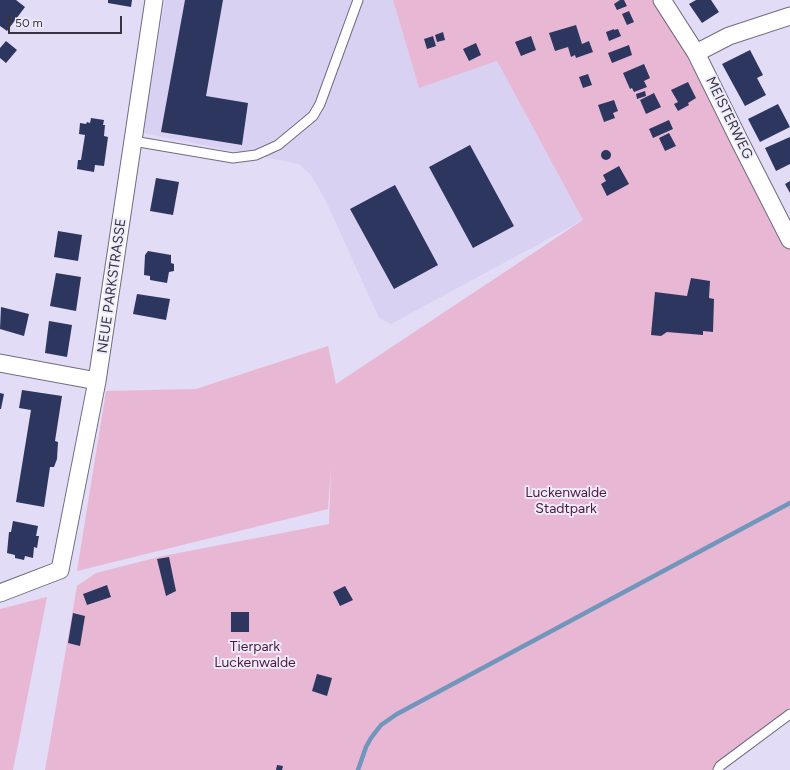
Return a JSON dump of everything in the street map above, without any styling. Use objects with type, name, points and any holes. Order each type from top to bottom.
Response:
[{"type":"street","name":"NEUE PARKSTRASSE","points":[[0,593],[60,570],[97,381],[154,0]]},
{"type":"street","name":"MEISTERWEG","points":[[662,0],[696,53],[790,240]]},
{"type":"street","points":[[696,53],[729,36],[790,16]]},
{"type":"street","points":[[0,363],[97,381]]},
{"type":"lane","points":[[133,141],[232,158],[256,155],[278,145],[313,116],[320,104],[358,0]]},
{"type":"lane","points":[[718,770],[720,766],[790,714]]},
{"type":"shaded area","points":[[165,0],[393,0],[419,88],[497,61],[583,220],[391,324],[379,318],[325,199],[311,175],[299,164],[143,133]]},
{"type":"green space","points":[[393,0],[662,0],[790,237],[790,707],[717,762],[712,770],[45,770],[77,586],[96,573],[163,556],[329,524],[331,467],[328,509],[77,571],[106,391],[196,389],[328,346],[336,384],[583,220],[497,61],[419,88]]},
{"type":"green space","points":[[47,597],[13,770],[0,770],[0,609]]},
{"type":"building","points":[[0,0],[16,0],[25,7],[7,31],[0,26]]},
{"type":"building","points":[[108,0],[132,0],[131,7],[108,3]]},
{"type":"building","points":[[185,0],[223,0],[206,96],[248,103],[242,145],[161,132]]},
{"type":"building","points":[[620,0],[624,0],[627,6],[617,10],[614,4]]},
{"type":"building","points":[[696,0],[711,0],[719,12],[702,23],[689,4]]},
{"type":"building","points":[[629,11],[634,22],[627,25],[622,14]]},
{"type":"building","points":[[576,25],[582,44],[589,41],[593,52],[576,58],[575,55],[571,57],[568,47],[555,51],[549,33]]},
{"type":"building","points":[[618,29],[621,36],[609,41],[606,32]]},
{"type":"building","points":[[443,32],[445,40],[437,42],[435,35]]},
{"type":"building","points":[[433,36],[436,46],[427,49],[424,39]]},
{"type":"building","points":[[531,36],[536,50],[521,56],[515,42]]},
{"type":"building","points":[[6,41],[17,50],[6,63],[0,58],[0,48]]},
{"type":"building","points":[[476,43],[481,55],[469,61],[463,49]]},
{"type":"building","points":[[629,45],[632,55],[612,63],[608,53]]},
{"type":"building","points":[[750,50],[763,75],[757,78],[766,95],[745,106],[722,64]]},
{"type":"building","points":[[644,64],[650,78],[644,81],[647,87],[634,92],[632,88],[630,89],[623,73]]},
{"type":"building","points":[[588,74],[592,85],[583,88],[579,77]]},
{"type":"building","points":[[688,82],[696,98],[688,103],[689,105],[678,111],[674,104],[678,102],[671,90]]},
{"type":"building","points":[[645,91],[646,96],[637,99],[636,94]]},
{"type":"building","points":[[654,93],[661,107],[646,114],[640,100]]},
{"type":"building","points":[[614,100],[618,111],[613,113],[615,118],[604,122],[598,105]]},
{"type":"building","points":[[778,104],[790,127],[760,142],[748,119]]},
{"type":"building","points":[[91,118],[104,120],[104,136],[108,137],[104,166],[95,165],[94,172],[77,169],[78,160],[81,160],[85,135],[79,134],[80,123],[90,123]]},
{"type":"building","points":[[669,120],[673,129],[653,138],[649,129]]},
{"type":"building","points":[[669,133],[676,146],[665,151],[659,138]]},
{"type":"building","points":[[790,137],[790,164],[776,171],[765,148]]},
{"type":"building","points":[[470,145],[514,226],[473,248],[429,167]]},
{"type":"building","points":[[606,150],[611,155],[606,160],[601,155]]},
{"type":"building","points":[[619,166],[629,184],[607,196],[601,184],[606,181],[603,175]]},
{"type":"building","points":[[156,178],[179,182],[173,215],[150,211]]},
{"type":"building","points":[[790,181],[790,193],[785,184]]},
{"type":"building","points":[[395,185],[438,265],[394,289],[350,209]]},
{"type":"building","points":[[58,231],[82,235],[78,261],[54,257]]},
{"type":"building","points":[[148,251],[171,255],[171,263],[174,264],[174,271],[169,272],[167,283],[150,280],[150,276],[144,275],[145,255]]},
{"type":"building","points":[[56,273],[81,277],[76,311],[50,306]]},
{"type":"building","points":[[691,278],[710,281],[709,298],[714,299],[713,332],[703,331],[703,335],[667,332],[661,336],[651,335],[655,292],[687,296]]},
{"type":"building","points":[[137,294],[170,299],[166,320],[133,314]]},
{"type":"building","points":[[1,307],[29,314],[24,336],[0,329]]},
{"type":"building","points":[[49,321],[72,325],[67,357],[45,353]]},
{"type":"building","points":[[22,390],[62,396],[55,441],[58,442],[57,459],[54,467],[50,467],[44,507],[16,502],[31,410],[19,408]]},
{"type":"building","points":[[0,393],[4,394],[1,409],[0,409]]},
{"type":"building","points":[[13,521],[38,526],[36,536],[39,536],[37,548],[34,547],[33,558],[25,556],[24,560],[15,558],[15,555],[7,553],[9,532],[11,532]]},
{"type":"building","points":[[169,557],[176,591],[166,596],[157,559]]},
{"type":"building","points":[[107,585],[111,597],[87,605],[83,594]]},
{"type":"building","points":[[345,586],[353,600],[340,606],[333,592]]},
{"type":"building","points":[[231,612],[249,612],[249,632],[231,632]]},
{"type":"building","points":[[73,613],[85,616],[80,646],[68,643]]},
{"type":"building","points":[[317,674],[332,678],[327,696],[312,691]]},
{"type":"building","points":[[277,765],[283,766],[282,770],[276,770]]},
{"type":"waterway","points":[[358,770],[366,747],[371,738],[381,725],[397,714],[790,503]]},
{"type":"park label","name":"Luckenwalde Stadtpark","points":[[566,502]]},
{"type":"park label","name":"Tierpark Luckenwalde","points":[[255,656]]}]
